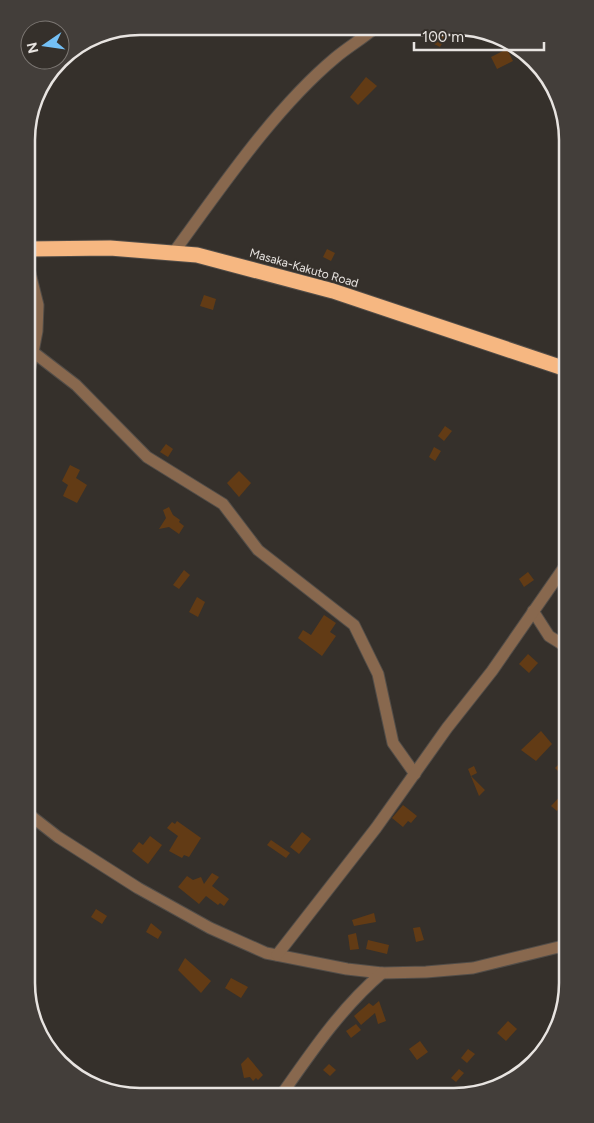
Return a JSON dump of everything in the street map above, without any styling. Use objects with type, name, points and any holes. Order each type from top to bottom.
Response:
[{"type":"highway","name":"Masaka-Kakuto Road","points":[[35,249],[77,248],[174,252],[234,264],[333,291],[559,366]]},
{"type":"street","points":[[174,252],[229,177],[305,86],[336,57],[366,35]]},
{"type":"street","points":[[35,293],[38,305],[35,333]]},
{"type":"street","points":[[35,354],[76,385],[147,457],[223,504],[258,550],[354,625],[378,674],[393,743],[415,774]]},
{"type":"street","points":[[277,955],[492,671],[559,574]]},
{"type":"street","points":[[533,611],[549,636],[559,642]]},
{"type":"street","points":[[35,819],[58,837],[138,888],[210,928],[266,953],[347,969],[382,973],[472,968],[559,947]]},
{"type":"street","points":[[286,1088],[315,1046],[358,994],[382,973]]},
{"type":"building","points":[[434,35],[448,35],[440,47],[434,44],[438,38]]},
{"type":"building","points":[[506,49],[513,61],[497,69],[491,57]]},
{"type":"building","points":[[366,77],[377,86],[358,105],[350,97]]},
{"type":"building","points":[[327,249],[335,253],[331,261],[323,257]]},
{"type":"building","points":[[204,295],[216,299],[213,310],[200,306]]},
{"type":"building","points":[[445,426],[452,431],[444,441],[438,436]]},
{"type":"building","points":[[166,444],[173,449],[168,457],[160,452]]},
{"type":"building","points":[[434,447],[441,451],[435,461],[429,457]]},
{"type":"building","points":[[70,465],[80,470],[76,478],[87,485],[77,503],[63,496],[68,485],[62,481]]},
{"type":"building","points":[[239,471],[251,483],[239,497],[227,483]]},
{"type":"building","points":[[169,507],[173,515],[184,526],[179,534],[169,527],[159,529],[166,518],[163,510]]},
{"type":"building","points":[[184,570],[190,575],[179,589],[173,585]]},
{"type":"building","points":[[528,572],[534,580],[524,587],[519,579]]},
{"type":"building","points":[[197,597],[205,602],[198,617],[189,612]]},
{"type":"building","points":[[324,615],[336,623],[330,632],[336,636],[322,656],[298,638],[303,630],[311,635]]},
{"type":"building","points":[[528,654],[538,663],[529,673],[519,664]]},
{"type":"building","points":[[541,731],[552,744],[536,761],[521,750]]},
{"type":"building","points":[[559,764],[559,772],[555,768]]},
{"type":"building","points":[[474,766],[477,773],[471,776],[485,790],[479,796],[468,769]]},
{"type":"building","points":[[559,797],[559,808],[557,811],[551,806]]},
{"type":"building","points":[[403,805],[417,816],[411,823],[408,821],[403,827],[392,818]]},
{"type":"building","points":[[177,821],[201,838],[189,857],[184,855],[182,858],[169,851],[178,836],[167,828],[172,822],[175,824]]},
{"type":"building","points":[[302,832],[311,839],[299,854],[290,847]]},
{"type":"building","points":[[150,836],[162,845],[148,864],[132,851],[139,842],[143,845]]},
{"type":"building","points":[[271,840],[290,853],[286,858],[267,845]]},
{"type":"building","points":[[212,873],[219,877],[212,886],[229,899],[224,906],[220,903],[218,905],[206,896],[199,904],[178,887],[187,876],[193,880],[201,877],[204,884]]},
{"type":"building","points":[[96,909],[107,916],[102,924],[91,917]]},
{"type":"building","points":[[374,913],[376,922],[354,926],[352,920]]},
{"type":"building","points":[[151,923],[162,932],[158,939],[146,932]]},
{"type":"building","points":[[420,927],[424,940],[416,942],[413,928]]},
{"type":"building","points":[[356,933],[359,949],[350,950],[348,935]]},
{"type":"building","points":[[368,940],[389,945],[387,954],[366,949]]},
{"type":"building","points":[[185,958],[211,981],[201,993],[178,970]]},
{"type":"building","points":[[231,978],[248,987],[241,998],[225,988]]},
{"type":"building","points":[[379,1001],[386,1021],[378,1024],[375,1013],[361,1025],[354,1016],[369,1003],[373,1006]]},
{"type":"building","points":[[508,1021],[517,1029],[506,1041],[497,1033]]},
{"type":"building","points":[[356,1024],[361,1030],[351,1038],[346,1031]]},
{"type":"building","points":[[420,1041],[428,1052],[417,1060],[409,1049]]},
{"type":"building","points":[[468,1049],[475,1054],[467,1063],[461,1058]]},
{"type":"building","points":[[248,1057],[263,1075],[258,1080],[256,1078],[253,1081],[250,1077],[244,1078],[241,1064]]},
{"type":"building","points":[[329,1064],[336,1070],[330,1076],[323,1070]]},
{"type":"building","points":[[459,1069],[464,1073],[456,1082],[451,1078]]}]
